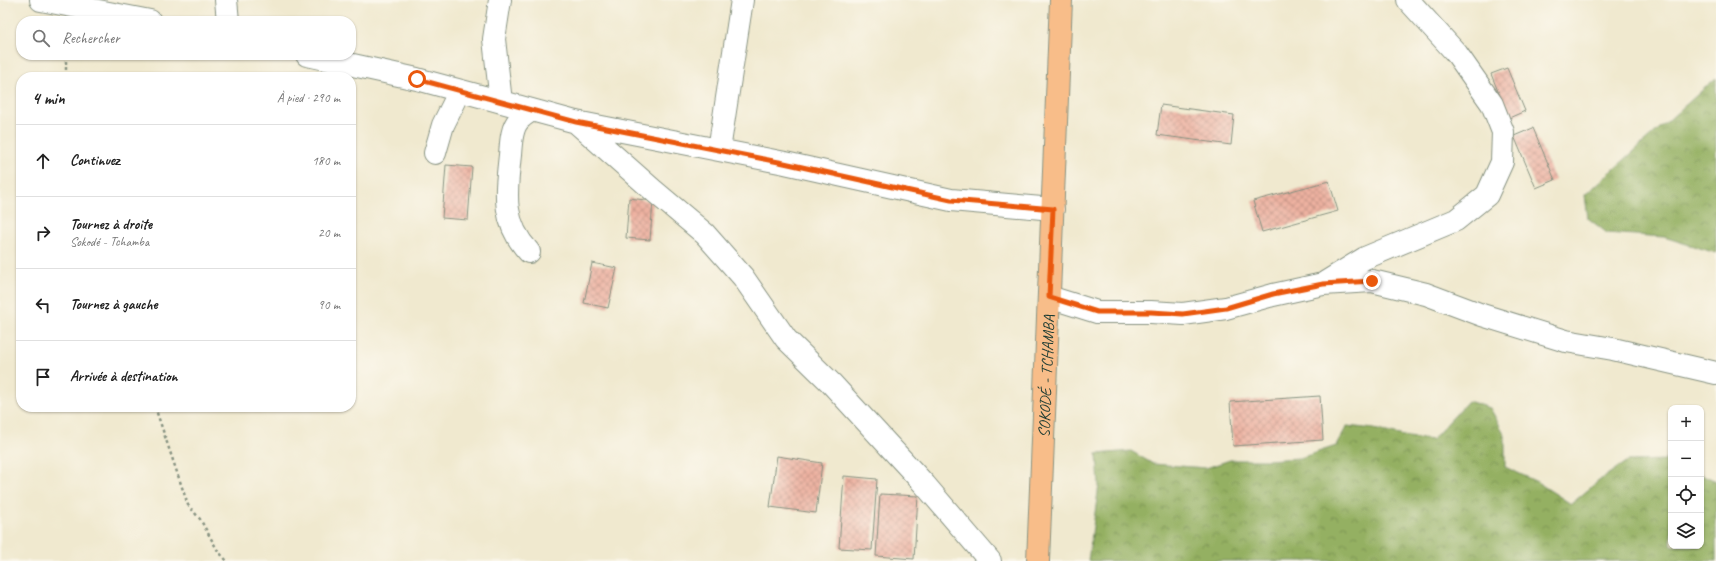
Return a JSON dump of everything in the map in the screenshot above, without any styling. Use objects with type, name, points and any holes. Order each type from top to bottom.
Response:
[{"type":"main road","name":"SOKODÉ - TCHAMBA","points":[[1038,561],[1061,0]]},
{"type":"street","points":[[41,0],[124,16]]},
{"type":"street","points":[[226,0],[228,16]]},
{"type":"street","points":[[500,0],[494,39],[501,102]]},
{"type":"street","points":[[719,150],[742,0]]},
{"type":"street","points":[[1323,284],[1365,258],[1456,220],[1487,195],[1502,162],[1503,132],[1492,104],[1457,54],[1408,0]]},
{"type":"street","points":[[330,60],[417,79],[576,122],[719,150],[951,200],[1053,209]]},
{"type":"street","points":[[435,153],[443,125],[460,91]]},
{"type":"street","points":[[529,252],[519,241],[512,228],[506,192],[512,134],[518,120],[531,110]]},
{"type":"street","points":[[576,122],[705,234],[743,277],[786,339],[831,383],[925,484],[990,561]]},
{"type":"street","points":[[1049,297],[1097,312],[1151,312],[1183,314],[1226,308],[1273,294],[1323,284],[1372,281],[1426,294],[1482,315],[1566,341],[1613,349],[1716,373]]},
{"type":"path","points":[[66,60],[66,72]]},
{"type":"path","points":[[158,412],[188,505],[200,519],[218,551],[227,561]]},
{"type":"green space","points":[[1716,78],[1716,253],[1664,237],[1607,233],[1588,218],[1585,195]]},
{"type":"green space","points":[[1468,401],[1490,408],[1505,435],[1505,467],[1537,482],[1571,504],[1600,480],[1627,461],[1668,460],[1668,549],[1704,549],[1704,475],[1716,481],[1716,561],[1088,561],[1099,485],[1097,454],[1131,451],[1153,464],[1206,468],[1230,460],[1300,458],[1336,446],[1347,426],[1374,429],[1408,437],[1432,440]]},
{"type":"building","points":[[1507,68],[1525,111],[1509,118],[1491,74]]},
{"type":"building","points":[[1161,105],[1234,115],[1231,145],[1157,135]]},
{"type":"building","points":[[1533,128],[1555,180],[1536,188],[1514,136]]},
{"type":"building","points":[[446,165],[472,167],[468,220],[442,218]]},
{"type":"building","points":[[1329,181],[1338,211],[1262,232],[1253,201]]},
{"type":"building","points":[[629,198],[653,201],[650,240],[626,238]]},
{"type":"building","points":[[592,263],[617,268],[608,308],[584,303]]},
{"type":"building","points":[[1320,396],[1323,440],[1233,446],[1230,402]]},
{"type":"building","points":[[777,456],[822,463],[816,513],[770,507]]},
{"type":"building","points":[[844,476],[877,479],[872,550],[839,548]]},
{"type":"building","points":[[880,494],[918,496],[914,559],[876,556]]},
{"type":"route","points":[[417,79],[576,122],[784,163],[951,200],[1053,209],[1049,297],[1097,312],[1151,312],[1183,314],[1226,308],[1273,294],[1323,284],[1372,281]]}]
